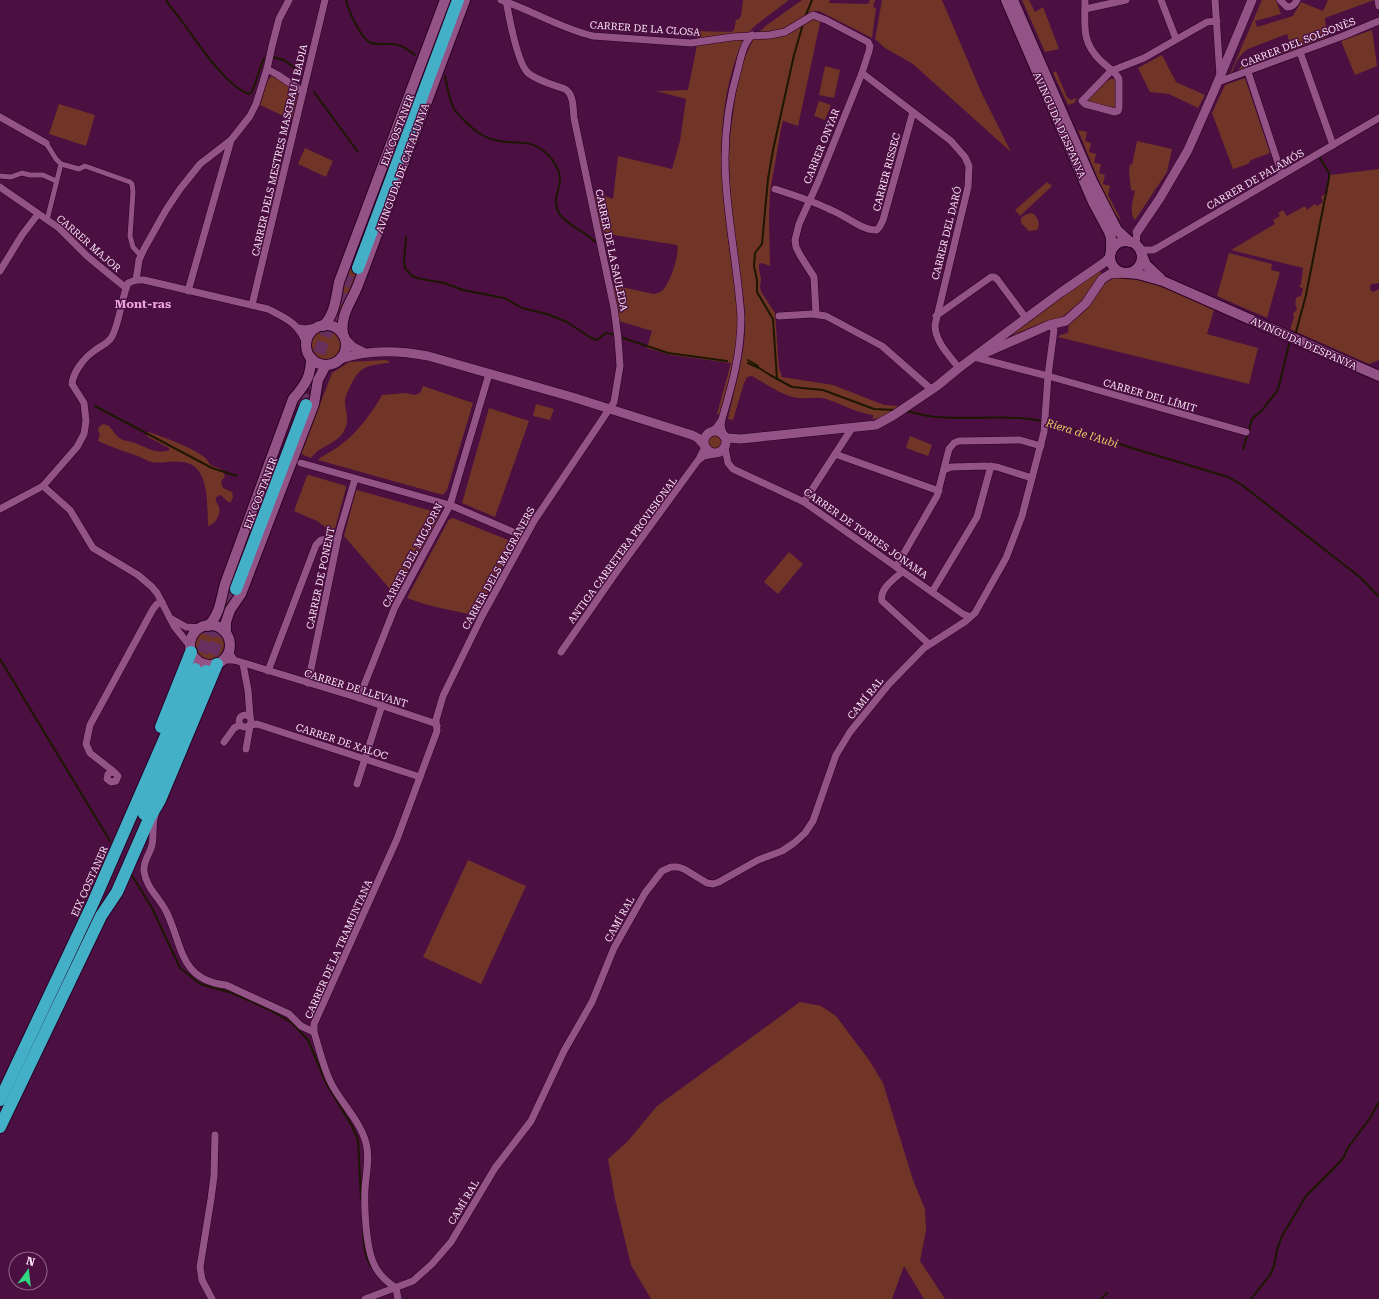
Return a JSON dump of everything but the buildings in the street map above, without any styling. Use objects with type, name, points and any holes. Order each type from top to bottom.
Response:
[{"type":"highway","name":"EIX COSTANER","points":[[450,0],[355,266],[458,0]]},
{"type":"highway","name":"EIX COSTANER","points":[[232,588],[303,405]]},
{"type":"highway","points":[[93,903],[95,888],[148,766],[156,740],[191,649]]},
{"type":"highway","points":[[0,1127],[101,916],[117,892],[149,819],[160,800],[226,659]]},
{"type":"highway","name":"EIX COSTANER","points":[[1,1098],[93,903],[200,670],[101,916]]},
{"type":"main road","name":"AVINGUDA DE CATALUNYA","points":[[320,327],[329,320],[332,314],[339,282],[445,0]]},
{"type":"main road","name":"AVINGUDA DE CATALUNYA","points":[[344,337],[342,323],[344,312],[358,285],[465,0]]},
{"type":"main road","name":"AVINGUDA D'ESPANYA","points":[[1006,0],[1093,202],[1109,232],[1111,238],[1109,256]]},
{"type":"main road","name":"AVINGUDA D'ESPANYA","points":[[1013,0],[1092,181],[1117,230],[1137,248],[1146,265],[1163,281]]},
{"type":"main road","points":[[1122,241],[1137,248],[1141,263],[1138,267],[1132,272],[1126,273],[1114,268],[1110,262],[1109,256],[1118,243],[1122,241]]},
{"type":"main road","name":"AVINGUDA D'ESPANYA","points":[[1126,273],[1144,275],[1163,281],[1379,376]]},
{"type":"main road","points":[[320,327],[334,327],[344,337],[345,350],[340,359],[331,364],[326,365],[318,363],[311,358],[307,351],[306,344],[309,335],[320,327]]},
{"type":"main road","points":[[311,358],[311,370],[308,380],[293,400],[225,584],[220,604],[213,622],[193,635],[191,649],[196,659],[204,664],[213,665],[226,659],[230,642],[226,633],[226,622],[230,610],[241,594],[252,567],[314,404],[318,380],[326,365]]},
{"type":"main road","points":[[204,627],[216,626],[226,633]]},
{"type":"street","points":[[136,280],[139,260],[166,210],[180,189],[200,164],[231,140],[250,116],[256,104],[268,65],[279,19],[289,0]]},
{"type":"street","name":"CARRER DELS MESTRES MASGRAU I BADIA","points":[[252,305],[325,0]]},
{"type":"street","points":[[1085,0],[1085,34],[1088,44],[1099,59],[1111,71],[1117,75],[1119,79],[1119,108],[1118,111],[1115,112],[1082,102],[1084,97],[1111,71],[1144,58],[1207,22],[1217,21]]},
{"type":"street","points":[[1085,9],[1126,0]]},
{"type":"street","points":[[1161,0],[1176,39]]},
{"type":"street","points":[[1215,0],[1221,81]]},
{"type":"street","points":[[1137,248],[1137,232],[1164,191],[1188,150],[1221,81],[1225,66],[1252,0]]},
{"type":"street","points":[[1280,0],[1287,7],[1290,7],[1293,6],[1297,0]]},
{"type":"street","points":[[1378,0],[1379,6]]},
{"type":"street","name":"CARRER DE LA CLOSA","points":[[504,1],[581,33],[593,36],[691,44],[752,35],[770,35],[785,32],[813,15]]},
{"type":"street","name":"CARRER DE LA SAULEDA","points":[[504,1],[515,44],[528,73],[570,92],[574,118],[614,308],[618,335],[620,366],[619,380],[614,402],[609,408]]},
{"type":"street","name":"CARRER ONYAR","points":[[813,15],[826,20],[868,42],[870,46],[862,73],[799,224],[795,240],[800,256],[814,278],[816,314]]},
{"type":"street","name":"CARRER DEL SOLSONÈS","points":[[1221,81],[1379,21]]},
{"type":"street","points":[[727,460],[721,425],[737,366],[741,331],[740,294],[726,183],[725,162],[728,115],[734,80],[744,47],[752,35]]},
{"type":"street","points":[[1219,49],[1222,66],[1225,66]]},
{"type":"street","points":[[1300,52],[1333,145]]},
{"type":"street","points":[[268,65],[278,75],[303,92]]},
{"type":"street","points":[[1248,72],[1282,175]]},
{"type":"street","name":"CARRER DEL DARÓ","points":[[862,73],[952,141],[965,157],[969,166],[968,187],[936,316],[935,334],[959,368]]},
{"type":"street","name":"CARRER RISSEC","points":[[810,200],[871,230],[877,230],[883,220],[913,112]]},
{"type":"street","points":[[0,117],[46,143],[61,164],[79,168],[85,166],[130,182],[132,184],[133,192],[130,236],[133,247],[141,256]]},
{"type":"street","name":"CARRER DE PALAMÓS","points":[[1137,248],[1153,250],[1157,248],[1379,118]]},
{"type":"street","points":[[188,291],[231,140]]},
{"type":"street","points":[[218,150],[226,158]]},
{"type":"street","points":[[47,220],[61,164]]},
{"type":"street","points":[[0,176],[11,177],[22,173],[30,175],[43,175],[56,181]]},
{"type":"street","name":"CARRER MAJOR","points":[[0,187],[58,228],[87,256],[126,288]]},
{"type":"street","points":[[775,189],[810,200]]},
{"type":"street","points":[[0,272],[22,235],[38,214]]},
{"type":"street","points":[[724,441],[741,438],[876,425],[932,390],[959,368],[1109,256]]},
{"type":"street","points":[[974,358],[1058,323],[1086,303],[1102,279],[1110,274],[1126,273]]},
{"type":"street","points":[[936,316],[991,277],[994,277],[1026,318]]},
{"type":"street","points":[[0,509],[43,486],[77,447],[84,434],[86,421],[84,403],[72,384],[73,380],[75,374],[89,355],[112,337],[128,283],[136,280],[144,280],[268,309],[283,316],[299,328],[306,344]]},
{"type":"street","points":[[779,316],[816,314],[826,316],[882,346],[932,390]]},
{"type":"street","points":[[1041,446],[1020,440],[959,441],[954,443],[949,449],[938,491],[899,569],[884,589],[881,597],[882,601],[926,646],[975,613],[1006,558],[1022,516],[1041,446],[1045,421],[1048,376],[1054,328],[1058,323]]},
{"type":"street","points":[[1053,339],[1058,330],[1058,323]]},
{"type":"street","points":[[299,328],[305,329],[320,327]]},
{"type":"street","points":[[344,337],[353,347],[363,352]]},
{"type":"street","points":[[340,359],[363,352],[398,351],[428,356],[609,408],[692,435],[698,438],[710,453],[715,454]]},
{"type":"street","name":"CARRER DEL LÍMIT","points":[[974,358],[1048,376],[1246,432]]},
{"type":"street","name":"CARRER DEL MIGJORN","points":[[360,698],[395,607],[450,506],[489,374]]},
{"type":"street","name":"CARRER DELS MAGRANERS","points":[[437,726],[436,720],[443,696],[482,616],[534,521],[609,408]]},
{"type":"street","points":[[705,446],[704,439],[716,428],[722,419]]},
{"type":"street","points":[[804,502],[852,428]]},
{"type":"street","points":[[692,435],[702,436],[717,431],[724,441]]},
{"type":"street","points":[[700,459],[704,456],[720,453],[724,441]]},
{"type":"street","name":"ANTIGA CARRETERA PROVISIONAL","points":[[561,652],[615,574],[700,459],[705,446]]},
{"type":"street","name":"CARRER DE TORRES JONAMA","points":[[715,454],[722,456],[727,460],[730,467],[733,469],[804,502],[963,614],[970,617]]},
{"type":"street","points":[[836,454],[938,491]]},
{"type":"street","points":[[301,463],[450,506],[525,537]]},
{"type":"street","points":[[944,470],[951,467],[991,466],[1032,478]]},
{"type":"street","points":[[932,592],[977,517],[991,466]]},
{"type":"street","name":"CARRER DE PONENT","points":[[308,683],[338,538],[355,479]]},
{"type":"street","points":[[43,486],[70,510],[93,548],[138,575],[152,587],[157,593],[174,626],[191,649]]},
{"type":"street","points":[[268,671],[316,545],[321,540],[338,538]]},
{"type":"street","points":[[113,771],[90,754],[86,744],[90,726],[153,609],[157,604],[162,602]]},
{"type":"street","points":[[170,618],[186,627],[204,627]]},
{"type":"street","name":"CAMÍ RAL","points":[[396,1288],[413,1280],[423,1272],[451,1242],[495,1168],[530,1121],[564,1051],[592,1002],[614,948],[646,893],[657,878],[666,868],[678,867],[707,883],[713,884],[758,860],[782,851],[794,843],[805,833],[813,821],[842,743],[889,684],[926,646]]},
{"type":"street","name":"CARRER DE LLEVANT","points":[[226,659],[360,698],[434,723],[437,726]]},
{"type":"street","points":[[243,664],[249,704],[249,724],[246,749]]},
{"type":"street","points":[[249,704],[239,721],[249,724]]},
{"type":"street","points":[[357,784],[382,705]]},
{"type":"street","points":[[224,742],[234,728],[249,724]]},
{"type":"street","name":"CARRER DE XALOC","points":[[249,724],[420,777]]},
{"type":"street","name":"CARRER DE LA TRAMUNTANA","points":[[396,1288],[378,1271],[370,1254],[366,1225],[366,1143],[360,1129],[331,1083],[314,1032],[314,1024],[394,846],[437,731],[437,726]]},
{"type":"street","points":[[160,800],[154,820],[152,846],[145,860],[144,869],[146,881],[167,913],[182,955],[191,969],[201,978],[226,985],[289,1014],[301,1026],[314,1032]]},
{"type":"street","points":[[212,1299],[202,1280],[200,1267],[214,1176],[215,1135]]},
{"type":"street","points":[[365,1299],[396,1288],[398,1299]]},
{"type":"shaded area","points":[[743,0],[789,0],[756,25],[748,33],[698,40],[694,31],[731,32],[734,30],[736,20],[741,16]]},
{"type":"shaded area","points":[[802,0],[830,0],[829,3],[868,4],[870,0],[875,0],[873,7],[876,8],[872,38],[819,11],[807,15],[792,26],[785,29],[774,32],[759,32]]},
{"type":"shaded area","points":[[882,0],[942,0],[982,94],[1011,152],[913,64],[885,48],[875,39]]},
{"type":"shaded area","points":[[1022,0],[1029,0],[1035,12],[1043,7],[1059,49],[1045,52]]},
{"type":"shaded area","points":[[1262,0],[1276,0],[1281,14],[1255,21],[1257,27],[1293,16],[1301,2],[1323,11],[1328,0],[1374,0],[1325,18],[1327,37],[1238,71],[1241,66],[1291,47],[1287,34],[1248,49],[1240,56],[1232,73],[1230,74]]},
{"type":"shaded area","points":[[815,17],[820,19],[820,23],[798,126],[783,121],[781,129],[770,192],[770,266],[762,263],[759,264],[761,278],[760,288],[775,313],[779,368],[782,377],[833,385],[884,405],[898,406],[882,417],[870,419],[873,418],[873,415],[826,399],[797,398],[787,395],[752,376],[747,377],[744,383],[733,420],[728,419],[741,363],[745,330],[744,306],[732,212],[729,171],[730,138],[738,80],[753,40]]},
{"type":"shaded area","points":[[1372,30],[1377,66],[1355,75],[1341,41]]},
{"type":"shaded area","points":[[731,39],[743,40],[731,74],[724,109],[722,178],[738,317],[732,367],[719,415],[717,414],[731,363],[671,355],[647,348],[652,331],[619,321],[612,285],[654,294],[663,290],[669,281],[674,268],[678,249],[677,245],[601,233],[594,196],[596,193],[613,199],[618,156],[672,169],[680,141],[686,99],[656,91],[688,90],[697,45]]},
{"type":"shaded area","points":[[1162,55],[1176,82],[1205,95],[1198,108],[1169,94],[1150,92],[1138,68]]},
{"type":"shaded area","points":[[825,66],[840,70],[834,98],[819,95]]},
{"type":"shaded area","points":[[1056,71],[1067,97],[1071,100],[1077,98],[1074,103],[1068,105],[1053,73]]},
{"type":"shaded area","points":[[273,74],[298,95],[292,120],[260,105],[268,80]]},
{"type":"shaded area","points":[[1245,78],[1270,153],[1251,160],[1248,164],[1233,169],[1212,113],[1225,85]]},
{"type":"shaded area","points":[[1115,79],[1115,108],[1087,101],[1107,81]]},
{"type":"shaded area","points":[[819,101],[831,105],[825,120],[814,116]]},
{"type":"shaded area","points":[[59,104],[95,115],[86,146],[49,134]]},
{"type":"shaded area","points":[[1078,130],[1087,132],[1085,141],[1091,143],[1089,152],[1096,154],[1094,163],[1101,164],[1099,173],[1105,175],[1103,184],[1110,186],[1108,195],[1121,220],[1116,215],[1104,193]]},
{"type":"shaded area","points":[[1137,141],[1172,149],[1167,172],[1135,220],[1132,210],[1135,191],[1131,190],[1129,171],[1130,164],[1132,165]]},
{"type":"shaded area","points":[[305,148],[333,161],[326,177],[298,164]]},
{"type":"shaded area","points":[[1379,169],[1379,283],[1371,284],[1370,287],[1371,291],[1373,292],[1379,289],[1379,360],[1369,364],[1290,329],[1294,317],[1293,314],[1297,309],[1296,300],[1297,297],[1301,296],[1303,289],[1299,286],[1301,284],[1303,268],[1231,250],[1275,224],[1273,220],[1280,216],[1278,213],[1283,210],[1287,216],[1305,206],[1307,210],[1315,204],[1317,206],[1323,202],[1321,197],[1326,193],[1327,195],[1330,175]]},
{"type":"shaded area","points":[[1047,182],[1052,186],[1020,216],[1015,210]]},
{"type":"shaded area","points":[[1031,213],[1037,218],[1039,226],[1037,230],[1029,231],[1021,223],[1021,218]]},
{"type":"shaded area","points":[[1229,253],[1272,264],[1271,270],[1280,272],[1267,318],[1217,296]]},
{"type":"shaded area","points":[[348,264],[360,268],[339,318],[334,316]]},
{"type":"shaded area","points":[[1100,270],[1102,276],[1087,296],[1075,308],[1061,318],[1053,321],[1053,319],[1012,335],[1013,332],[1059,298]]},
{"type":"shaded area","points":[[1114,278],[1127,278],[1152,283],[1178,293],[1214,310],[1207,334],[1258,348],[1249,384],[1058,337],[1068,333],[1069,323],[1090,306],[1105,283]]},
{"type":"shaded area","points":[[325,329],[336,334],[341,345],[336,356],[325,361],[314,356],[309,345],[314,334]]},
{"type":"shaded area","points":[[389,361],[389,363],[365,368],[353,380],[345,401],[347,422],[342,434],[319,450],[311,458],[301,454],[332,373],[349,362]]},
{"type":"shaded area","points":[[423,386],[473,403],[447,490],[443,495],[318,460],[348,439],[354,433],[370,414],[382,395],[406,393],[415,395],[420,393]]},
{"type":"shaded area","points":[[536,404],[554,409],[550,420],[533,416]]},
{"type":"shaded area","points":[[489,408],[529,421],[495,517],[462,503]]},
{"type":"shaded area","points":[[103,424],[109,426],[121,439],[152,450],[160,452],[169,450],[169,448],[148,437],[146,434],[149,432],[197,452],[206,458],[211,465],[221,469],[224,473],[225,476],[221,482],[223,488],[232,492],[233,497],[231,502],[228,502],[221,495],[216,497],[219,507],[219,516],[216,521],[208,526],[207,497],[203,478],[198,470],[192,465],[183,462],[150,462],[98,441],[100,434],[98,431],[99,427]]},
{"type":"shaded area","points":[[713,436],[717,436],[721,442],[717,448],[713,448],[709,444],[709,440]]},
{"type":"shaded area","points":[[910,436],[932,445],[928,456],[906,448]]},
{"type":"shaded area","points":[[309,475],[346,486],[333,536],[324,536],[328,529],[317,521],[294,511],[307,476]]},
{"type":"shaded area","points":[[357,490],[439,513],[440,516],[396,596],[344,536]]},
{"type":"shaded area","points":[[453,518],[513,542],[514,544],[476,616],[432,606],[407,598],[448,521]]},
{"type":"shaded area","points":[[789,552],[803,564],[778,594],[764,582]]},
{"type":"shaded area","points":[[226,585],[239,589],[223,619],[219,617]]},
{"type":"shaded area","points":[[209,630],[220,634],[224,645],[220,656],[209,660],[198,656],[194,645],[198,634]]},
{"type":"shaded area","points":[[468,860],[526,886],[481,984],[423,957]]},
{"type":"shaded area","points":[[800,1002],[821,1006],[836,1016],[869,1060],[883,1083],[913,1180],[925,1209],[926,1230],[920,1261],[945,1299],[924,1299],[904,1266],[892,1299],[651,1299],[631,1265],[615,1199],[608,1159],[628,1141],[657,1106]]},
{"type":"waterway","points":[[166,0],[212,62],[230,82],[249,94],[252,92],[264,59],[268,57]]},
{"type":"waterway","points":[[346,0],[349,10],[359,30],[367,40],[373,44],[399,45],[415,55]]},
{"type":"waterway","points":[[805,17],[812,0]]},
{"type":"waterway","points":[[777,379],[773,319],[757,292],[757,280],[754,266],[755,253],[762,244],[768,179],[773,150],[794,55],[803,24]]},
{"type":"waterway","points":[[272,57],[284,60],[297,70]]},
{"type":"waterway","points":[[445,76],[449,97],[454,109],[475,130],[494,140],[534,145],[549,155],[556,165],[560,176],[556,196],[556,204],[559,213],[566,221],[595,242]]},
{"type":"waterway","points":[[314,92],[358,152]]},
{"type":"waterway","points":[[1296,332],[1306,295],[1329,178],[1329,173],[1320,158]]},
{"type":"waterway","points":[[406,237],[404,261],[405,268],[412,276],[444,283],[463,290],[504,298],[522,308],[547,314],[567,322],[591,338],[597,340],[606,333],[616,335]]},
{"type":"waterway","points":[[620,337],[668,353],[727,361]]},
{"type":"waterway","points":[[1249,430],[1252,419],[1263,409],[1277,391],[1289,344]]},
{"type":"waterway","name":"Riera de l'Aubi","points":[[748,360],[758,366]]},
{"type":"waterway","name":"Riera de l'Aubi","points":[[748,363],[792,387],[823,390],[874,409],[895,410]]},
{"type":"waterway","points":[[95,406],[212,468],[237,476]]},
{"type":"waterway","name":"Riera de l'Aubi","points":[[906,411],[936,417],[1002,417],[1042,421]]},
{"type":"waterway","name":"Riera de l'Aubi","points":[[1046,422],[1061,425],[1228,477],[1242,485],[1361,578],[1379,597]]},
{"type":"waterway","points":[[1243,449],[1247,436]]},
{"type":"waterway","points":[[0,659],[110,841]]},
{"type":"waterway","points":[[131,874],[152,908],[180,968],[200,984],[232,993],[270,1010],[292,1023],[308,1040],[327,1085],[352,1126],[358,1140],[361,1199]]},
{"type":"waterway","name":"Riera de l'Aubi","points":[[1251,1299],[1270,1275],[1282,1236],[1306,1196],[1344,1157],[1347,1149],[1370,1118],[1379,1102]]},
{"type":"waterway","points":[[363,1234],[364,1248],[373,1269]]},
{"type":"waterway","points":[[1101,1299],[1107,1293]]},
{"type":"tunnel","points":[[300,404],[352,265]]},
{"type":"tunnel","points":[[206,671],[236,589]]},
{"type":"tunnel","points":[[195,669],[217,615]]},
{"type":"district","name":"Mont-ras","points":[[143,304]]}]
